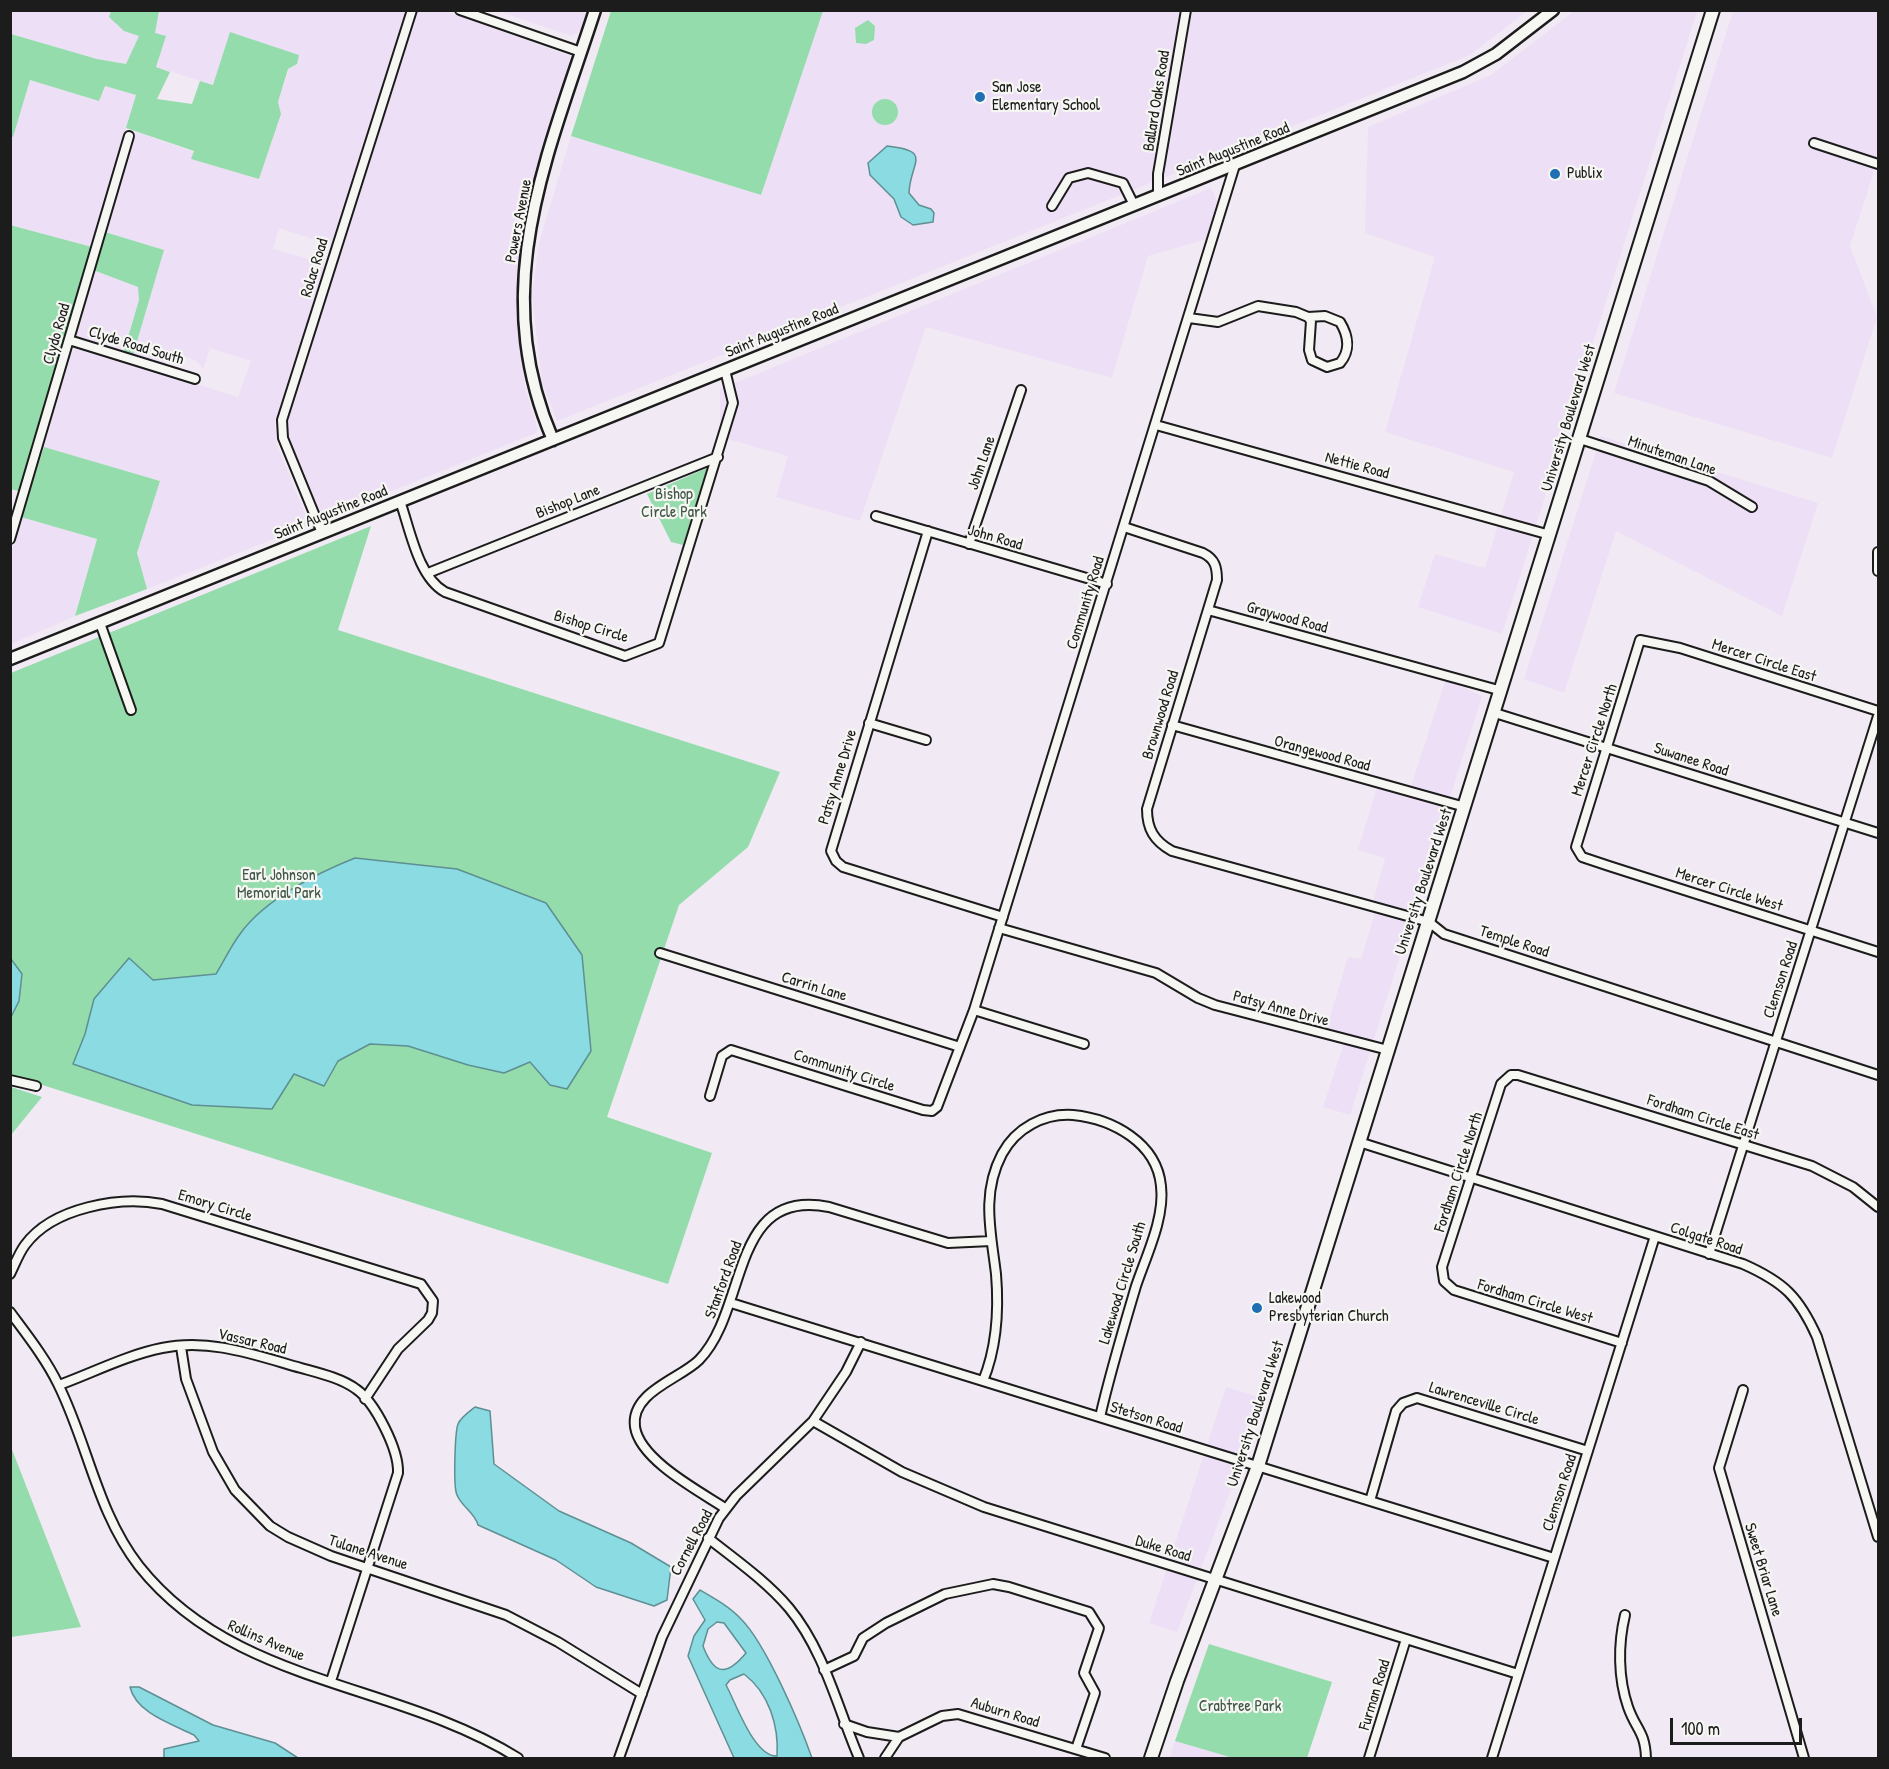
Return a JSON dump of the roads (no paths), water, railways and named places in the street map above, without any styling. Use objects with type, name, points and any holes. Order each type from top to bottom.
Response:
[{"type":"main road","name":"Powers Avenue","points":[[553,440],[538,400],[530,369],[522,293],[532,212],[595,10]]},
{"type":"main road","name":"Saint Augustine Road","points":[[10,659],[1474,68],[1553,10]]},
{"type":"main road","name":"University Boulevard West","points":[[1151,1758],[1177,1681],[1258,1466],[1713,10]]},
{"type":"street","name":"Rolac Road","points":[[322,533],[283,438],[282,420],[412,10]]},
{"type":"street","points":[[459,10],[581,52]]},
{"type":"street","name":"Ballard Oaks Road","points":[[1158,196],[1158,174],[1186,10]]},
{"type":"street","name":"Clydo Road","points":[[10,539],[129,135]]},
{"type":"street","points":[[1814,143],[1878,164]]},
{"type":"street","name":"Community Road","points":[[960,1047],[974,1010],[1236,165]]},
{"type":"street","points":[[1052,206],[1069,178],[1088,173],[1123,183],[1134,206]]},
{"type":"street","points":[[1190,318],[1218,322],[1258,306],[1283,308],[1308,317],[1325,316],[1340,322],[1348,341],[1347,352],[1340,363],[1327,367],[1312,360],[1309,350],[1311,321],[1308,317]]},
{"type":"street","name":"Clyde Road South","points":[[69,340],[195,379]]},
{"type":"street","name":"Bishop Circle","points":[[400,501],[434,586],[445,592],[625,656],[659,643],[733,403],[725,370]]},
{"type":"street","name":"John Lane","points":[[969,544],[1021,390]]},
{"type":"street","name":"Nettie Road","points":[[1156,425],[1550,535]]},
{"type":"street","name":"Minuteman Lane","points":[[1580,439],[1709,481],[1752,507]]},
{"type":"street","name":"Bishop Lane","points":[[428,573],[718,457]]},
{"type":"street","name":"John Road","points":[[876,516],[1107,584]]},
{"type":"street","points":[[1124,527],[1211,557],[1217,569],[1208,610]]},
{"type":"street","name":"Patsy Anne Drive","points":[[928,531],[831,844],[836,861],[870,876],[1003,916]]},
{"type":"street","points":[[1878,552],[1878,571]]},
{"type":"street","name":"Graywood Road","points":[[1208,610],[1502,691]]},
{"type":"street","name":"Brownwood Road","points":[[1149,828],[1147,809],[1208,610]]},
{"type":"street","points":[[100,623],[131,710]]},
{"type":"street","name":"Mercer Circle East","points":[[1640,640],[1680,648],[1878,711]]},
{"type":"street","name":"Mercer Circle North","points":[[1576,847],[1640,640]]},
{"type":"street","name":"Suwanee Road","points":[[1495,713],[1878,833]]},
{"type":"street","name":"Clemson Road","points":[[1709,1254],[1878,716]]},
{"type":"street","points":[[869,723],[926,740]]},
{"type":"street","name":"Orangewood Road","points":[[1172,725],[1465,807]]},
{"type":"street","name":"Temple Road","points":[[1149,828],[1161,845],[1172,851],[1429,922],[1444,934],[1878,1075]]},
{"type":"street","name":"Mercer Circle West","points":[[1576,847],[1582,856],[1609,866],[1878,952]]},
{"type":"street","name":"Patsy Anne Drive","points":[[999,928],[1156,973],[1198,998],[1215,1005],[1389,1050]]},
{"type":"street","name":"Carrin Lane","points":[[660,953],[960,1047]]},
{"type":"street","points":[[974,1010],[1084,1044]]},
{"type":"street","name":"Community Circle","points":[[710,1096],[722,1056],[731,1050],[932,1111],[937,1107],[960,1047]]},
{"type":"street","name":"Fordham Circle East","points":[[1511,1075],[1518,1075],[1824,1171],[1853,1187],[1878,1207]]},
{"type":"street","name":"Fordham Circle North","points":[[1444,1281],[1442,1267],[1501,1084],[1511,1075]]},
{"type":"street","points":[[10,1080],[36,1086]]},
{"type":"street","name":"Lakewood Circle South","points":[[991,1241],[988,1208],[993,1178],[1001,1155],[1022,1130],[1045,1118],[1082,1116],[1127,1133],[1152,1158],[1159,1173],[1161,1201],[1115,1353],[1100,1417]]},
{"type":"street","name":"Colgate Road","points":[[1359,1142],[1655,1236],[1766,1274],[1794,1296],[1817,1337],[1878,1537]]},
{"type":"street","name":"Emory Circle","points":[[10,1274],[26,1243],[49,1224],[112,1201],[141,1200],[162,1203],[421,1284],[430,1293],[433,1306],[428,1320],[398,1350],[365,1399]]},
{"type":"street","name":"Stanford Road","points":[[725,1509],[654,1458],[644,1445],[635,1426],[639,1409],[648,1397],[694,1365],[707,1352],[723,1324],[757,1231],[768,1218],[784,1208],[810,1204],[829,1207],[948,1243],[991,1241]]},
{"type":"street","name":"Clemson Road","points":[[1492,1758],[1655,1236]]},
{"type":"street","points":[[983,1381],[996,1337],[997,1302],[991,1241]]},
{"type":"street","name":"Fordham Circle West","points":[[1444,1281],[1454,1290],[1622,1343]]},
{"type":"street","name":"Stetson Road","points":[[731,1303],[1554,1558]]},
{"type":"street","points":[[10,1312],[59,1385]]},
{"type":"street","name":"Cornell Road","points":[[619,1758],[662,1637],[708,1538],[725,1509],[813,1421],[835,1391],[861,1342]]},
{"type":"street","name":"Vassar Road","points":[[59,1385],[163,1348],[201,1344],[244,1352],[335,1379],[357,1389],[365,1399]]},
{"type":"street","name":"Tulane Avenue","points":[[180,1347],[186,1379],[213,1452],[224,1473],[246,1503],[270,1526],[288,1537],[331,1556],[456,1596],[524,1624],[642,1694]]},
{"type":"street","name":"Rollins Avenue","points":[[59,1385],[112,1521],[139,1565],[179,1608],[231,1644],[454,1724],[518,1758]]},
{"type":"street","name":"Sweet Briar Lane","points":[[1743,1390],[1719,1468],[1804,1758]]},
{"type":"street","name":"Lawrenceville Circle","points":[[1370,1501],[1396,1411],[1410,1399],[1417,1398],[1588,1451]]},
{"type":"street","points":[[331,1681],[396,1481],[398,1465],[390,1440],[365,1399]]},
{"type":"street","name":"Duke Road","points":[[813,1421],[902,1472],[963,1499],[1518,1674]]},
{"type":"street","points":[[708,1538],[764,1582],[789,1608],[806,1633],[824,1670],[859,1758]]},
{"type":"street","points":[[824,1670],[854,1656],[863,1638],[886,1623],[945,1594],[993,1584],[1089,1612],[1099,1628],[1084,1673],[1095,1693],[1076,1749]]},
{"type":"street","points":[[1625,1615],[1621,1635],[1622,1688],[1629,1710],[1645,1740],[1646,1758]]},
{"type":"street","name":"Furman Road","points":[[1369,1758],[1406,1639]]},
{"type":"street","name":"Auburn Road","points":[[899,1737],[942,1716],[958,1714],[1105,1758]]},
{"type":"street","points":[[844,1724],[867,1732],[899,1737],[885,1758]]},
{"type":"water","points":[[887,146],[901,148],[915,155],[909,193],[919,205],[931,209],[934,213],[933,222],[913,225],[901,217],[894,199],[870,175],[868,163]]},
{"type":"water","points":[[355,858],[457,869],[546,903],[582,955],[591,1051],[567,1089],[550,1085],[530,1062],[504,1073],[468,1065],[408,1046],[370,1044],[338,1061],[324,1086],[294,1074],[272,1109],[192,1105],[73,1064],[85,1034],[94,999],[129,958],[153,980],[216,974],[240,934],[263,910],[292,889],[324,871]]},
{"type":"water","points":[[11,959],[22,974],[19,1001],[11,1017]]},
{"type":"water","points":[[475,1407],[490,1411],[494,1464],[559,1511],[631,1543],[671,1567],[667,1600],[654,1606],[596,1587],[556,1560],[478,1525],[457,1495],[455,1471],[458,1424]]},
{"type":"water","points":[[700,1590],[732,1611],[751,1631],[781,1685],[812,1758],[734,1758],[688,1656],[694,1636],[705,1620],[693,1599]],"holes":[[[717,1622],[724,1623],[746,1653],[727,1669],[716,1667],[707,1656],[703,1646],[708,1629]],[[744,1674],[760,1691],[771,1711],[776,1733],[777,1756],[769,1754],[753,1739],[726,1685],[730,1680]]]},
{"type":"water","points":[[130,1687],[139,1687],[213,1725],[275,1743],[298,1758],[164,1758],[164,1749],[199,1741],[194,1735],[147,1711],[139,1704]]},
{"type":"place","name":"San Jose Elementary School","points":[[980,97]]},
{"type":"place","name":"Publix","points":[[1555,174]]},
{"type":"place","name":"Lakewood Presbyterian Church","points":[[1257,1308]]},
{"type":"park label","name":"Bishop Circle Park","points":[[674,504]]},
{"type":"park label","name":"Earl Johnson Memorial Park","points":[[279,885]]},
{"type":"park label","name":"Crabtree Park","points":[[1240,1707]]}]
